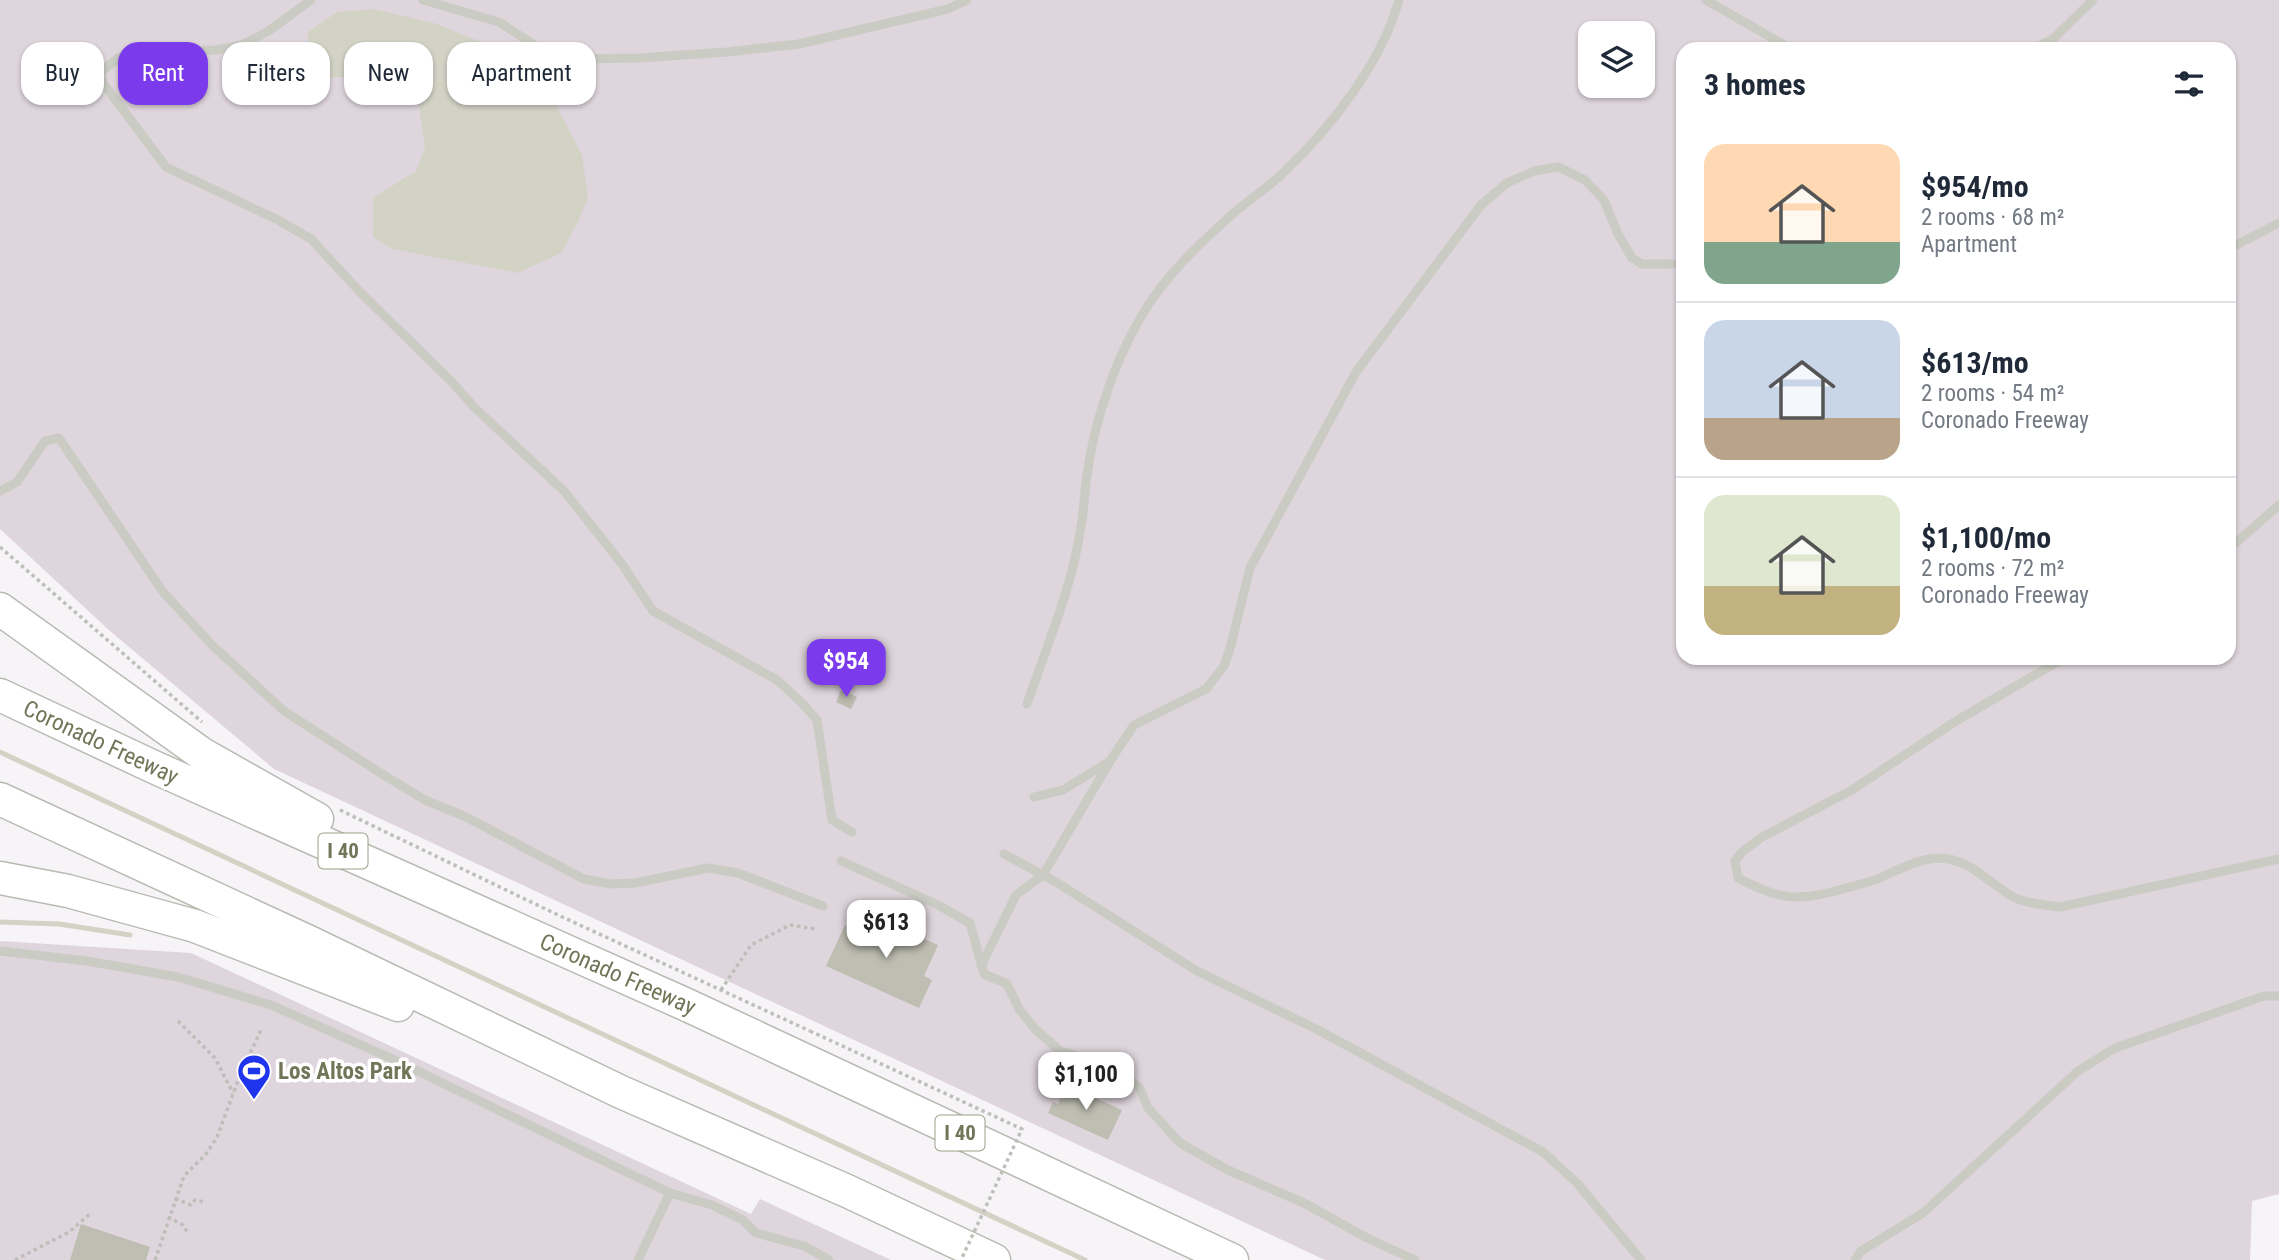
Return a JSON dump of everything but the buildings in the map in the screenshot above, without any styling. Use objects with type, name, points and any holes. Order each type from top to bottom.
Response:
[{"type":"highway","points":[[0,609],[202,754],[299,810],[687,1005]]},
{"type":"highway","name":"Coronado Freeway","points":[[0,695],[156,768],[687,1005],[1232,1260]]},
{"type":"highway","points":[[0,799],[322,947],[621,1092]]},
{"type":"highway","points":[[0,878],[68,891],[195,926],[621,1092],[848,1191],[994,1260]]},
{"type":"lane","points":[[311,0],[267,32],[241,45],[216,50],[134,53],[118,58],[100,73],[103,83],[166,167],[278,220],[311,239],[360,292],[453,382],[474,407],[564,491],[622,564],[653,611],[777,680],[802,703],[817,720],[832,820],[852,832]]},
{"type":"lane","points":[[424,0],[499,22],[539,48],[568,59],[580,59],[715,53],[799,44],[948,9],[967,0]]},
{"type":"lane","points":[[1027,704],[1067,586],[1080,533],[1087,473],[1097,422],[1119,360],[1153,298],[1195,248],[1282,174],[1340,112],[1370,64],[1399,0]]},
{"type":"lane","points":[[1706,0],[1779,42]]},
{"type":"lane","points":[[2047,42],[2093,0]]},
{"type":"lane","points":[[981,966],[1016,895],[1043,875],[1134,725],[1206,689],[1224,666],[1250,568],[1356,372],[1481,205],[1507,183],[1534,171],[1559,167],[1585,180],[1604,201],[1632,258],[1642,264],[1676,264]]},
{"type":"lane","points":[[2236,245],[2279,223]]},
{"type":"lane","points":[[0,491],[18,482],[45,441],[59,438],[163,592],[213,646],[284,711],[425,800],[466,817],[584,878],[612,884],[635,883],[708,868],[738,873],[824,906]]},
{"type":"lane","points":[[2236,543],[2279,505]]},
{"type":"lane","points":[[2052,665],[1956,721],[1852,790],[1762,837],[1735,860],[1738,878],[1786,898],[1801,899],[1877,879],[1914,863],[1949,859],[1973,869],[2016,898],[2060,907],[2279,859]]},
{"type":"lane","points":[[1034,797],[1063,790],[1110,761]]},
{"type":"lane","points":[[1004,854],[1043,875],[1197,971],[1320,1031],[1543,1152],[1577,1183],[1641,1260]]},
{"type":"lane","points":[[841,861],[938,905],[970,923],[984,974],[1007,984],[1019,1009],[1035,1030],[1060,1051],[1119,1072],[1139,1087],[1148,1108],[1180,1143],[1228,1170],[1304,1203],[1367,1238],[1415,1260]]},
{"type":"lane","points":[[0,951],[87,961],[178,977],[271,1005],[397,1061],[670,1193],[712,1205],[743,1220],[756,1233],[804,1247],[829,1260]]},
{"type":"lane","points":[[1855,1260],[1861,1251],[1923,1213],[2078,1071],[2115,1048],[2264,996],[2279,996]]},
{"type":"lane","points":[[638,1260],[670,1193]]},
{"type":"path","points":[[0,547],[204,723]]},
{"type":"path","points":[[340,811],[1022,1129],[961,1260]]},
{"type":"path","points":[[722,990],[751,945],[790,925],[814,929]]},
{"type":"path","points":[[178,1021],[215,1058],[233,1093]]},
{"type":"path","points":[[155,1260],[184,1176],[206,1154],[217,1137],[262,1028]]},
{"type":"path","points":[[175,1199],[191,1205],[195,1200],[204,1202]]},
{"type":"path","points":[[15,1260],[69,1232],[91,1213]]},
{"type":"path","points":[[169,1217],[183,1225],[188,1233]]},
{"type":"shaded area","points":[[0,0],[2279,0],[2279,1194],[2252,1201],[2250,1260],[1325,1260],[274,769],[110,631],[0,529]]},
{"type":"shaded area","points":[[374,9],[437,24],[481,42],[447,42],[447,105],[556,105],[582,155],[588,197],[561,253],[518,273],[393,249],[373,237],[373,198],[416,171],[425,147],[419,105],[433,105],[433,42],[344,42],[344,77],[330,78],[330,42],[308,42],[308,32],[337,12]]},
{"type":"shaded area","name":"Los Altos Park","points":[[0,941],[191,953],[751,1214],[760,1199],[891,1260],[0,1260]]},
{"type":"waterway","points":[[0,752],[1085,1260]]},
{"type":"waterway","points":[[0,922],[59,924],[130,935]]},
{"type":"place","name":"Los Altos Park","points":[[254,1101]]}]
